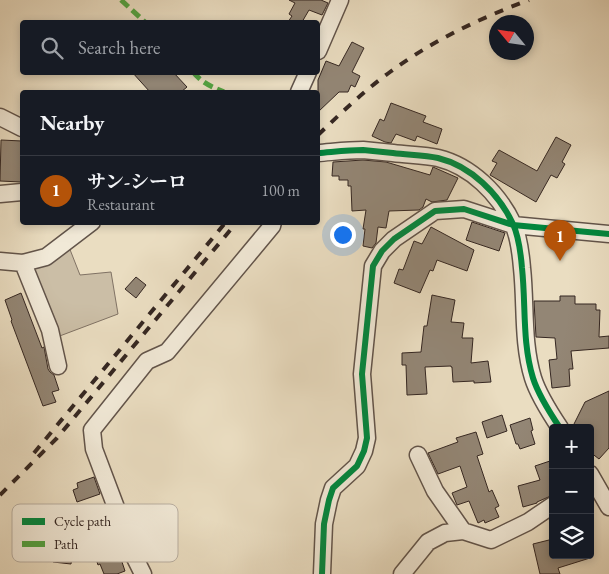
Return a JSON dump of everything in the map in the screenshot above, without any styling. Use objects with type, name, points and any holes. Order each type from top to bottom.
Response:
[{"type":"street","points":[[320,46],[340,0]]},
{"type":"street","points":[[300,90],[307,75]]},
{"type":"street","points":[[0,116],[20,127]]},
{"type":"street","points":[[320,156],[363,150],[440,158],[474,175],[489,189],[514,225],[522,268],[526,346],[533,379],[549,412],[557,424]]},
{"type":"street","points":[[0,194],[20,192]]},
{"type":"street","points":[[322,574],[324,524],[329,500],[333,488],[357,466],[364,451],[367,438],[362,374],[373,266],[382,251],[394,239],[435,211],[464,209],[514,225],[609,234]]},
{"type":"street","points":[[0,261],[22,263],[46,257],[88,225]]},
{"type":"street","points":[[115,504],[94,449],[92,430],[147,361],[167,352],[272,225]]},
{"type":"street","points":[[22,263],[50,330],[58,366]]},
{"type":"street","points":[[418,455],[435,492],[464,531]]},
{"type":"street","points":[[594,482],[609,506]]},
{"type":"street","points":[[402,574],[428,542],[445,533],[464,531],[491,540],[528,522],[549,508]]},
{"type":"street","points":[[137,562],[143,574]]},
{"type":"shaded area","points":[[69,247],[80,275],[111,272],[118,314],[57,337],[29,265]]},
{"type":"building","points":[[289,0],[321,0],[328,3],[322,15],[309,10],[303,20],[289,20],[292,16],[289,14],[295,3]]},
{"type":"building","points":[[352,42],[364,48],[352,72],[360,76],[355,87],[351,85],[348,92],[339,92],[320,110],[318,80],[326,61],[339,66]]},
{"type":"building","points":[[135,75],[176,75],[187,87],[183,90],[148,90]]},
{"type":"building","points":[[391,103],[426,116],[423,122],[442,129],[437,144],[417,136],[415,141],[396,134],[391,143],[372,136],[380,119],[384,121]]},
{"type":"building","points":[[556,137],[571,145],[562,162],[565,164],[557,178],[551,175],[536,202],[490,175],[497,163],[492,161],[499,150],[537,171]]},
{"type":"building","points":[[1,140],[20,141],[20,182],[0,181]]},
{"type":"building","points":[[363,160],[386,162],[430,175],[433,167],[458,178],[447,200],[432,202],[426,199],[423,207],[419,210],[389,211],[386,228],[378,227],[376,243],[372,248],[363,246],[366,210],[352,211],[351,186],[348,186],[348,180],[339,180],[339,176],[332,176],[333,162]]},
{"type":"building","points":[[472,222],[505,233],[499,251],[466,240]]},
{"type":"building","points":[[431,227],[474,250],[467,271],[437,260],[433,271],[430,270],[420,293],[394,283],[399,269],[403,270],[414,241],[422,244]]},
{"type":"building","points":[[136,277],[146,285],[136,298],[125,289]]},
{"type":"building","points":[[21,293],[42,348],[44,347],[48,369],[54,375],[59,390],[52,392],[56,402],[43,406],[5,300]]},
{"type":"building","points":[[432,295],[455,300],[451,322],[464,323],[462,338],[473,338],[471,363],[488,361],[491,382],[453,382],[451,366],[425,367],[427,394],[407,395],[406,365],[402,365],[402,353],[421,352],[424,326],[427,326]]},
{"type":"building","points":[[560,296],[575,296],[575,304],[596,304],[596,310],[600,310],[599,337],[609,336],[609,348],[571,351],[573,369],[569,369],[570,386],[552,388],[549,360],[557,359],[555,338],[536,337],[534,301],[560,301]]},
{"type":"building","points":[[609,391],[609,448],[599,459],[594,455],[594,424],[574,424],[585,402]]},
{"type":"building","points":[[502,415],[507,431],[487,438],[482,422]]},
{"type":"building","points":[[530,418],[535,444],[520,449],[518,444],[516,444],[510,425]]},
{"type":"building","points":[[476,432],[483,454],[477,456],[489,492],[492,490],[499,506],[495,508],[499,517],[485,523],[484,520],[478,523],[469,501],[457,505],[452,493],[467,487],[460,466],[438,474],[428,453],[458,442],[456,438]]},
{"type":"building","points":[[549,461],[549,497],[523,507],[518,486],[540,480],[535,466]]},
{"type":"building","points":[[94,477],[100,494],[77,502],[73,490],[78,488],[77,483]]},
{"type":"building","points":[[549,540],[549,559],[587,559],[558,568],[560,574],[540,574],[533,544]]},
{"type":"building","points":[[53,562],[71,562],[71,564]]},
{"type":"building","points":[[97,562],[122,562],[125,571],[117,574],[104,574],[100,564],[98,565]]},
{"type":"railway","points":[[320,133],[380,79],[423,50],[493,14],[529,0]]},
{"type":"railway","points":[[34,453],[224,225]]},
{"type":"railway","points":[[0,495],[57,438],[234,225]]},
{"type":"marked path","points":[[121,0],[143,20]]},
{"type":"marked path","points":[[195,75],[220,90]]},
{"type":"cycle path","points":[[320,153],[363,150],[438,158],[462,167],[473,174],[492,192],[513,224],[518,240],[522,268],[527,351],[535,384],[557,424]]},
{"type":"cycle path","points":[[322,574],[324,524],[329,500],[333,488],[357,466],[364,451],[367,438],[362,374],[373,266],[382,251],[394,239],[435,211],[464,209],[513,225],[609,234]]},
{"type":"place","name":"サン-シーロ","points":[[560,261]]}]
